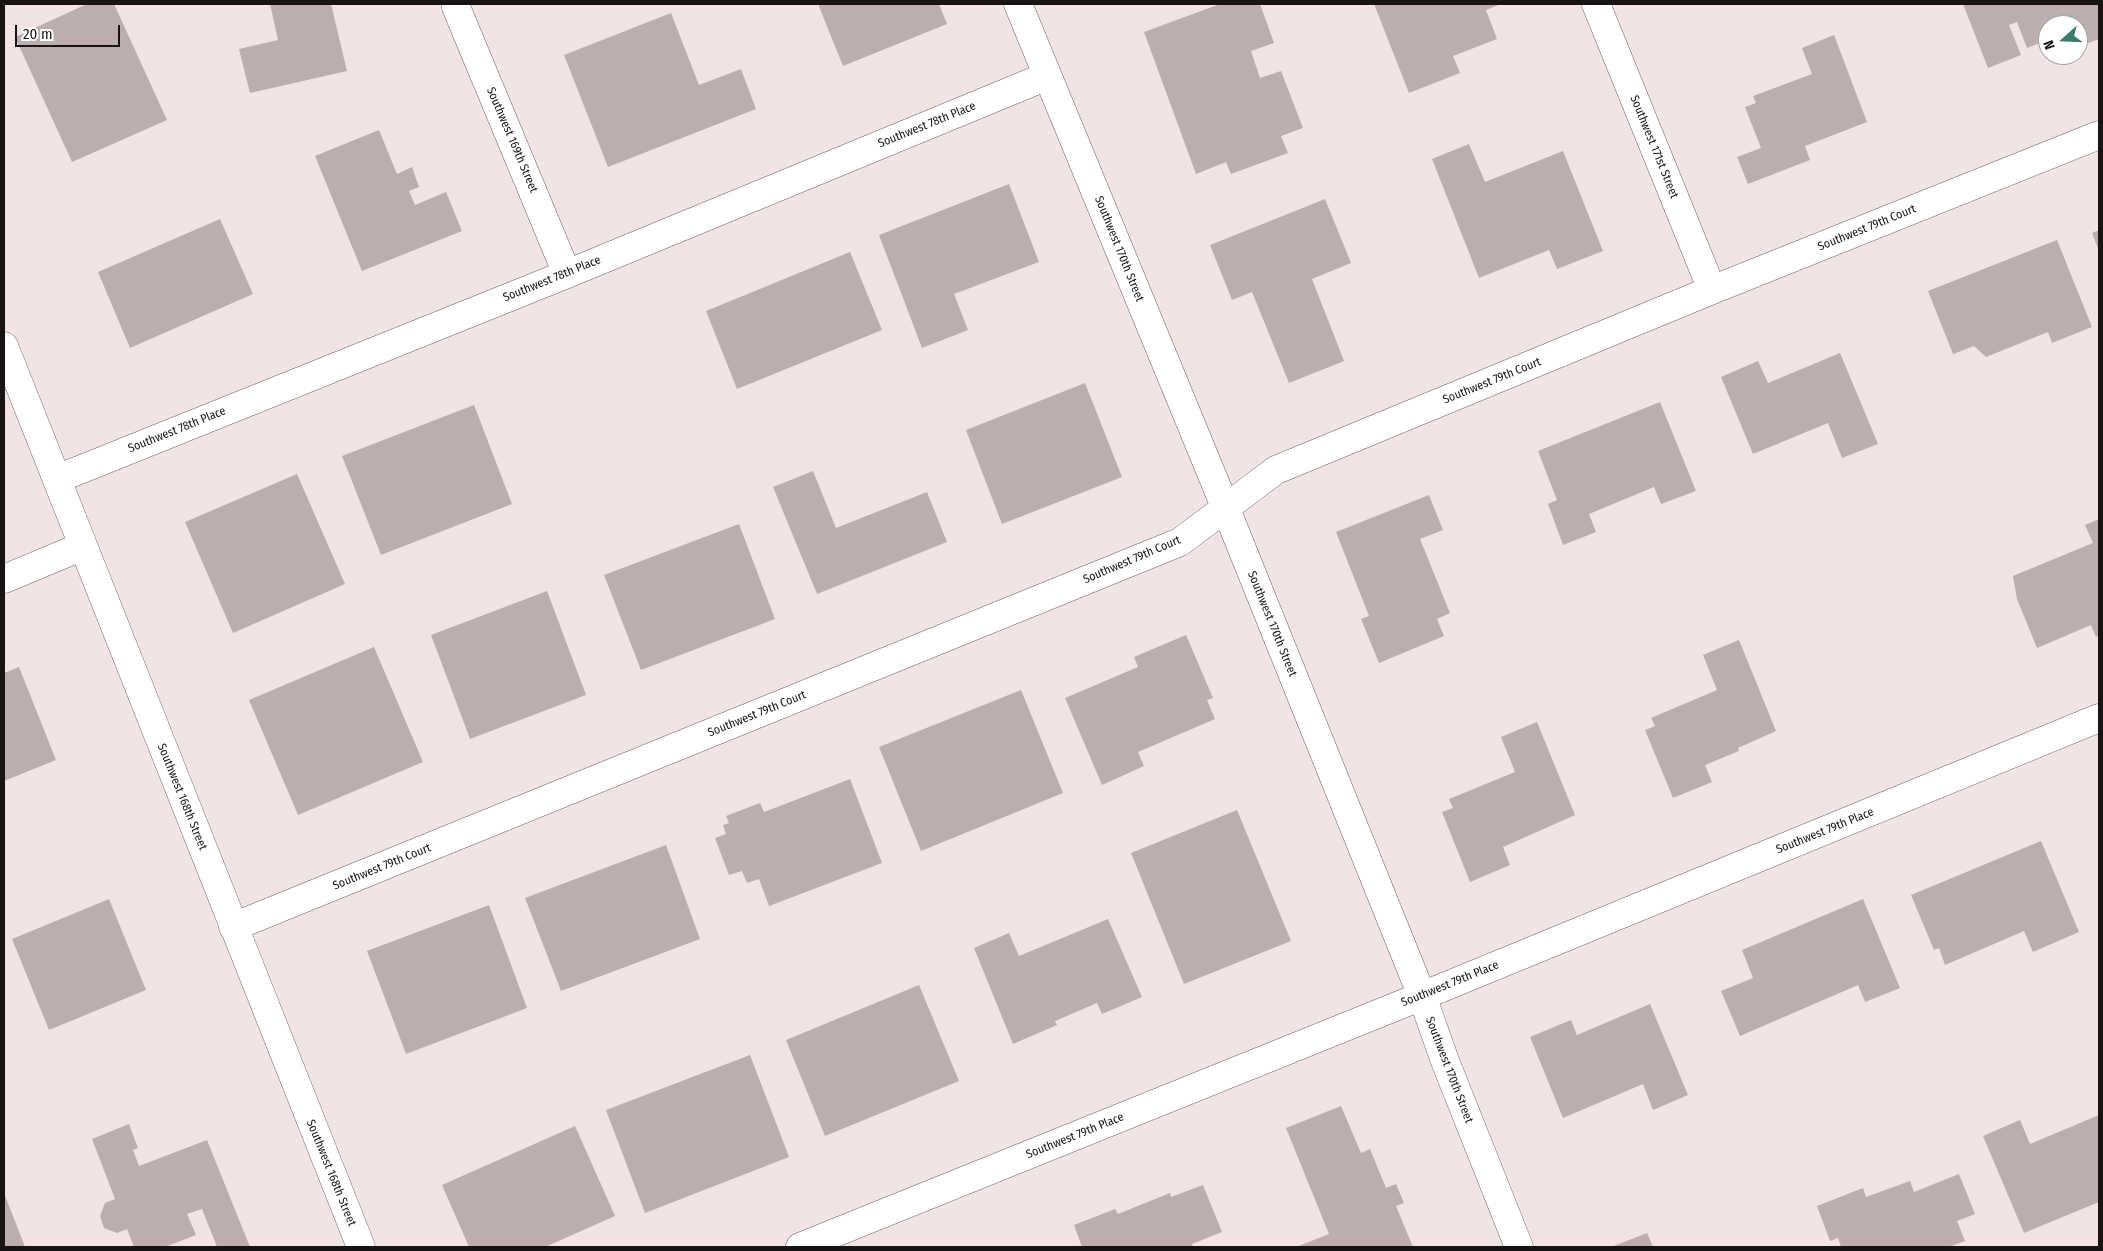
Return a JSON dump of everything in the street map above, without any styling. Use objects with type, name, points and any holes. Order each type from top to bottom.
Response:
[{"type":"street","name":"Southwest 170th Street","points":[[1018,4],[1226,509],[1422,996],[1445,1061],[1519,1247]]},
{"type":"street","name":"Southwest 171st Street","points":[[1596,4],[1712,290]]},
{"type":"street","name":"Southwest 169th Street","points":[[456,7],[566,274]]},
{"type":"street","name":"Southwest 78th Place","points":[[57,479],[566,274],[1047,76]]},
{"type":"street","name":"Southwest 79th Court","points":[[233,927],[1180,542],[1276,470],[1712,290],[2099,135]]},
{"type":"street","name":"Southwest 168th Street","points":[[4,346],[361,1247]]},
{"type":"street","points":[[4,578],[83,546]]},
{"type":"street","name":"Southwest 79th Place","points":[[800,1247],[1422,996],[2099,718]]},
{"type":"building","points":[[87,4],[114,4],[167,120],[72,162],[15,37]]},
{"type":"building","points":[[270,4],[331,4],[347,71],[250,93],[239,49],[278,40]]},
{"type":"building","points":[[818,4],[939,4],[947,24],[843,66]]},
{"type":"building","points":[[1220,4],[1260,4],[1274,43],[1251,51],[1260,78],[1281,71],[1303,128],[1281,136],[1288,153],[1231,174],[1226,162],[1196,174],[1144,32]]},
{"type":"building","points":[[1374,4],[1501,4],[1486,10],[1497,39],[1453,56],[1460,73],[1409,93]]},
{"type":"building","points":[[1963,4],[2099,4],[2099,39],[2088,43],[2088,15],[2038,15],[2038,44],[2027,48],[2017,22],[2009,25],[2021,55],[1988,68]]},
{"type":"building","points":[[671,13],[699,85],[741,69],[756,109],[608,167],[564,55]]},
{"type":"building","points":[[1834,35],[1867,122],[1805,146],[1810,160],[1748,184],[1737,157],[1761,148],[1745,107],[1756,103],[1753,96],[1812,74],[1802,48]]},
{"type":"building","points":[[379,130],[397,174],[412,167],[419,187],[409,191],[415,205],[446,192],[462,231],[362,271],[315,156]]},
{"type":"building","points":[[1469,144],[1485,182],[1563,151],[1603,251],[1557,269],[1549,250],[1479,278],[1432,159]]},
{"type":"building","points":[[1009,184],[1039,262],[954,294],[968,330],[922,348],[879,235]]},
{"type":"building","points":[[1325,199],[1351,263],[1312,279],[1344,361],[1289,383],[1252,292],[1232,300],[1210,245]]},
{"type":"building","points":[[220,219],[253,294],[130,348],[98,272]]},
{"type":"building","points":[[2099,230],[2099,251],[2092,233]]},
{"type":"building","points":[[2057,240],[2092,327],[2052,343],[2048,332],[1986,357],[1974,346],[1953,354],[1928,291]]},
{"type":"building","points":[[850,252],[882,330],[737,389],[706,311]]},
{"type":"building","points":[[1840,353],[1878,444],[1842,458],[1828,423],[1753,454],[1721,377],[1758,361],[1768,383]]},
{"type":"building","points":[[1085,383],[1122,477],[1002,524],[966,430]]},
{"type":"building","points":[[1660,402],[1696,491],[1661,504],[1654,487],[1589,514],[1596,532],[1563,545],[1548,504],[1557,500],[1538,451]]},
{"type":"building","points":[[474,405],[512,504],[381,555],[342,456]]},
{"type":"building","points":[[813,471],[836,528],[927,492],[947,542],[817,594],[773,487]]},
{"type":"building","points":[[297,474],[345,584],[233,633],[185,522]]},
{"type":"building","points":[[1429,495],[1443,530],[1420,539],[1450,613],[1437,619],[1444,636],[1379,663],[1361,619],[1369,616],[1336,532]]},
{"type":"building","points":[[2099,519],[2099,635],[2096,637],[2091,625],[2037,648],[2017,599],[2013,576],[2093,543],[2085,525]]},
{"type":"building","points":[[739,524],[775,619],[641,670],[604,575]]},
{"type":"building","points":[[547,591],[586,695],[470,739],[431,635]]},
{"type":"building","points":[[1186,635],[1213,698],[1207,700],[1215,719],[1138,752],[1144,766],[1102,785],[1065,698],[1138,667],[1134,657]]},
{"type":"building","points":[[1739,640],[1776,731],[1738,748],[1739,751],[1705,765],[1712,782],[1673,798],[1645,730],[1655,726],[1651,718],[1717,690],[1703,655]]},
{"type":"building","points":[[374,647],[423,762],[298,815],[249,700]]},
{"type":"building","points":[[19,667],[56,760],[4,781],[4,673]]},
{"type":"building","points":[[1021,690],[1063,793],[921,851],[879,747]]},
{"type":"building","points":[[1537,722],[1575,815],[1503,847],[1510,865],[1470,882],[1442,812],[1453,808],[1449,799],[1515,772],[1501,737]]},
{"type":"building","points":[[850,779],[882,863],[769,906],[759,879],[747,883],[742,871],[729,875],[715,838],[726,834],[723,825],[729,823],[726,816],[760,803],[764,812]]},
{"type":"building","points":[[1237,810],[1291,941],[1184,984],[1131,853]]},
{"type":"building","points":[[2041,841],[2079,932],[2033,952],[2024,931],[1945,965],[1939,948],[1934,950],[1911,895]]},
{"type":"building","points":[[666,845],[700,939],[561,991],[525,898]]},
{"type":"building","points":[[109,899],[146,990],[49,1030],[12,939]]},
{"type":"building","points":[[1863,899],[1900,988],[1865,1002],[1858,985],[1740,1036],[1721,991],[1753,978],[1742,950]]},
{"type":"building","points":[[489,905],[527,1008],[406,1054],[367,951]]},
{"type":"building","points":[[1108,919],[1142,997],[1102,1014],[1097,1003],[1055,1021],[1057,1025],[1013,1044],[974,948],[1009,933],[1019,956]]},
{"type":"building","points":[[919,985],[959,1081],[825,1136],[786,1040]]},
{"type":"building","points":[[1650,1004],[1688,1095],[1653,1110],[1643,1084],[1563,1118],[1530,1037],[1571,1020],[1577,1035]]},
{"type":"building","points":[[750,1055],[789,1157],[645,1213],[606,1110]]},
{"type":"building","points":[[1341,1106],[1361,1153],[1370,1149],[1386,1188],[1396,1184],[1404,1203],[1396,1206],[1413,1247],[1296,1247],[1329,1234],[1286,1128]]},
{"type":"building","points":[[2099,1115],[2099,1202],[2024,1233],[1983,1136],[2020,1120],[2030,1144]]},
{"type":"building","points":[[129,1124],[138,1148],[133,1150],[139,1166],[207,1140],[250,1247],[217,1247],[202,1209],[187,1214],[196,1235],[165,1247],[134,1247],[127,1229],[117,1233],[104,1228],[100,1216],[105,1203],[115,1199],[92,1139]]},
{"type":"building","points":[[575,1126],[615,1216],[545,1247],[469,1247],[442,1185]]},
{"type":"building","points":[[1959,1174],[1975,1214],[1957,1221],[1965,1241],[1949,1247],[1841,1247],[1838,1238],[1830,1241],[1817,1206],[1863,1188],[1866,1197],[1910,1181],[1914,1192]]},
{"type":"building","points":[[1203,1185],[1222,1232],[1192,1244],[1193,1247],[1082,1247],[1074,1225],[1115,1209],[1118,1214],[1170,1193],[1171,1197]]},
{"type":"building","points":[[4,1193],[25,1247],[4,1247]]},
{"type":"building","points":[[1647,1233],[1653,1247],[1611,1247]]}]
